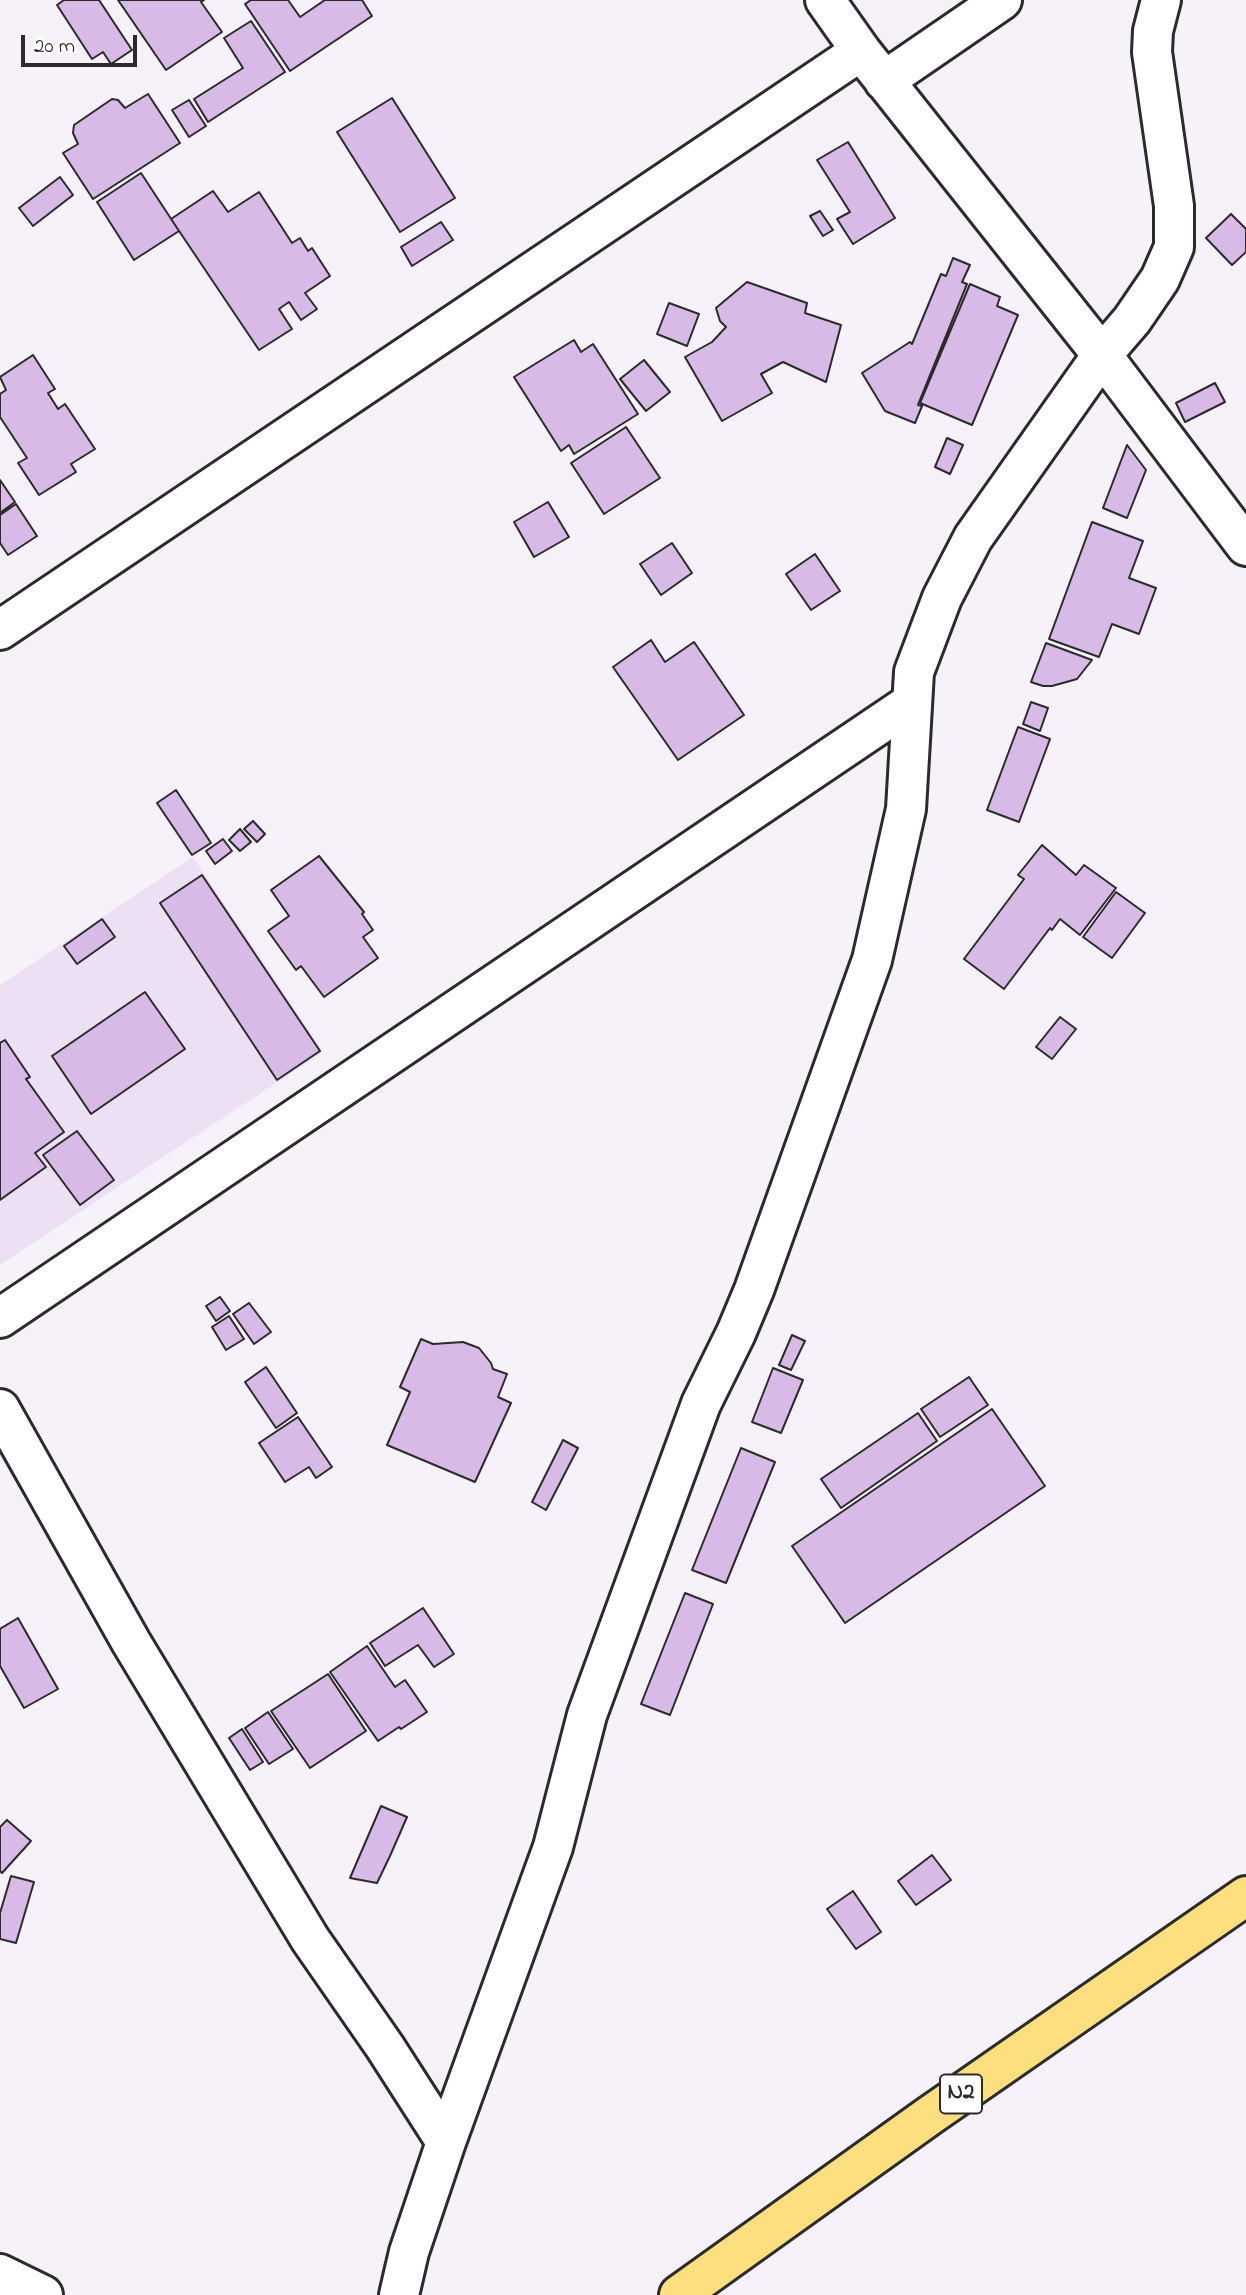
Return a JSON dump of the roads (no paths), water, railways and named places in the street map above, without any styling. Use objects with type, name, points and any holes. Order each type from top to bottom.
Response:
[{"type":"main road","name":"N2","points":[[679,2295],[918,2123],[1246,1896]]},
{"type":"street","points":[[825,0],[884,81],[1102,355],[1246,547]]},
{"type":"street","points":[[884,81],[1002,0]]},
{"type":"street","points":[[398,2295],[409,2252],[446,2142],[553,1847],[587,1715],[701,1404],[736,1334],[754,1290],[872,960],[906,809],[914,672],[942,598],[973,538],[1102,355],[1132,320],[1160,279],[1174,247],[1174,206],[1152,52],[1153,31],[1161,0]]},
{"type":"street","points":[[0,630],[861,51]]},
{"type":"street","points":[[0,1318],[911,703]]},
{"type":"street","points":[[0,1409],[131,1642],[310,1939],[385,2047],[446,2142]]},
{"type":"street","points":[[0,2274],[43,2295]]}]
